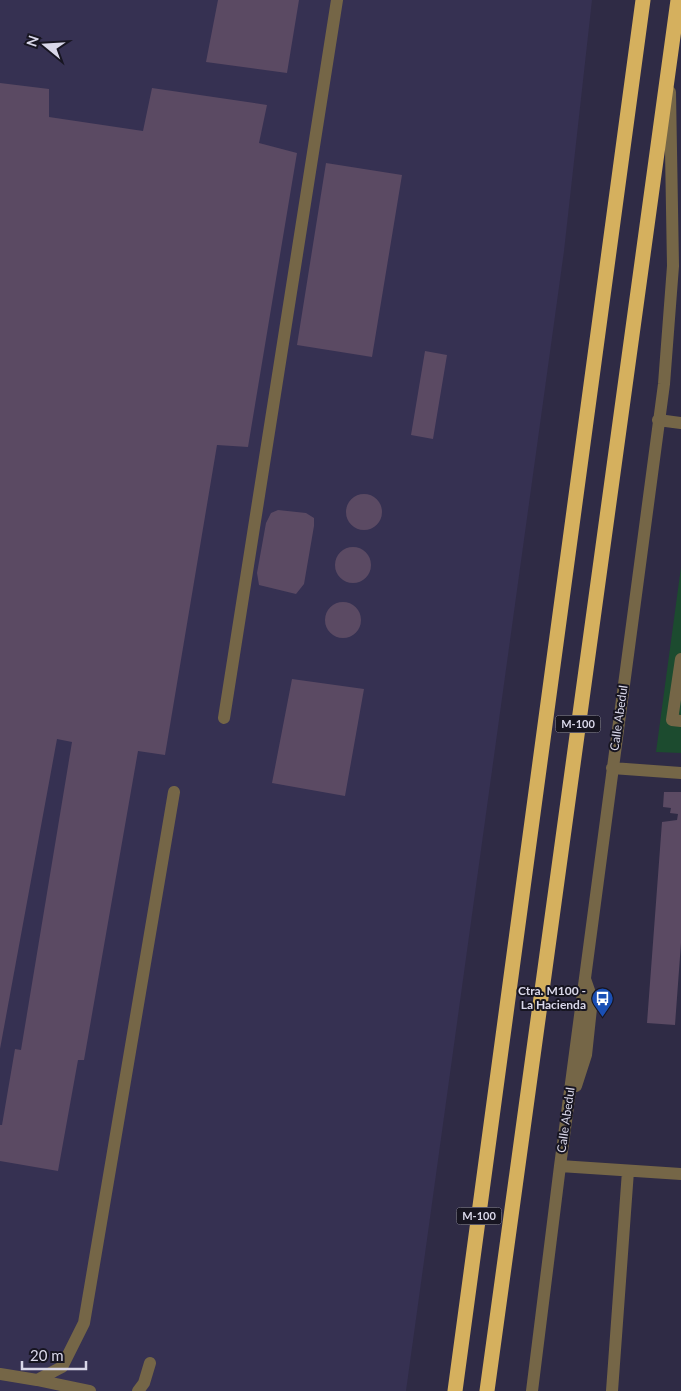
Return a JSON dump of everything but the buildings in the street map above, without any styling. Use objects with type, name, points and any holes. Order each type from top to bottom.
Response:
[{"type":"highway","name":"M-100","points":[[455,1391],[643,0]]},
{"type":"highway","name":"M-100","points":[[487,1391],[678,0]]},
{"type":"street","points":[[224,718],[337,0]]},
{"type":"street","name":"Calle Abedul","points":[[532,1391],[567,1109],[664,384],[673,266],[670,58]]},
{"type":"street","points":[[658,420],[681,423]]},
{"type":"street","points":[[681,659],[672,720],[681,721]]},
{"type":"street","points":[[612,768],[681,773]]},
{"type":"street","points":[[37,1380],[62,1367],[84,1324],[174,792]]},
{"type":"street","points":[[560,1166],[681,1174]]},
{"type":"street","points":[[612,1391],[628,1171]]},
{"type":"street","points":[[138,1391],[144,1383],[150,1363]]},
{"type":"street","points":[[0,1374],[90,1391]]},
{"type":"shaded area","points":[[0,0],[592,0],[564,251],[406,1391],[0,1391]]},
{"type":"green space","points":[[681,567],[681,753],[656,752]]},
{"type":"place","name":"Ctra. M100 - La Hacienda","points":[[602,1017]]}]
